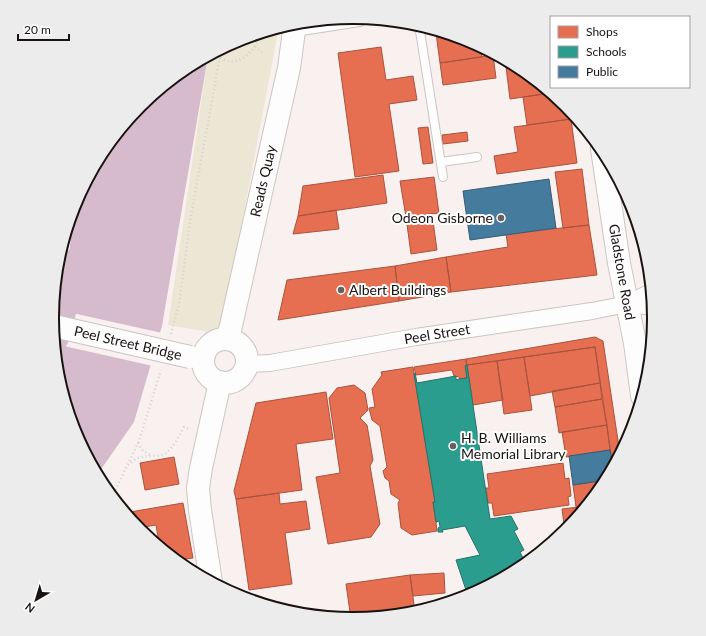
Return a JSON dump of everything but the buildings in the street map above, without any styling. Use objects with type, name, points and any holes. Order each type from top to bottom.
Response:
[{"type":"street","name":"Reads Quay","points":[[228,340],[289,68],[294,30]]},
{"type":"street","name":"Gladstone Road","points":[[605,166],[619,263],[635,343],[640,380]]},
{"type":"street","name":"Peel Street","points":[[246,364],[270,363],[416,337],[585,312],[627,304],[646,295]]},
{"type":"street","name":"Peel Street","points":[[627,304],[646,306]]},
{"type":"street","name":"Peel Street Bridge","points":[[59,327],[196,358]]},
{"type":"street","points":[[221,339],[240,345],[244,351],[246,364],[240,377],[227,383],[214,380],[209,376],[196,358],[205,352],[208,346],[221,339]]},
{"type":"street","points":[[210,575],[198,488],[220,382]]},
{"type":"lane","points":[[420,32],[443,178]]},
{"type":"lane","points":[[441,162],[477,158]]},
{"type":"path","points":[[170,337],[179,304],[190,215],[220,57],[224,60],[237,61],[250,53],[255,47],[257,40]]},
{"type":"path","points":[[255,47],[264,53]]},
{"type":"path","points":[[115,490],[138,444],[162,367]]},
{"type":"path","points":[[127,467],[135,459],[142,456],[161,456],[166,453],[171,449],[184,427],[189,429]]},
{"type":"path","points":[[138,444],[143,450],[152,456]]},
{"type":"shaded area","points":[[278,34],[221,334],[168,325],[207,62],[240,46]]},
{"type":"shaded area","points":[[207,63],[162,326],[134,422],[101,469],[81,431],[69,394],[62,356],[59,320],[72,233],[81,205],[98,171],[120,139],[145,110],[174,85]]},
{"type":"pier","points":[[59,310],[162,333],[153,366],[61,345]]},
{"type":"waterway","points":[[59,317],[73,265]]},
{"type":"place","name":"Odeon Gisborne","points":[[501,218]]},
{"type":"place","name":"Albert Buildings","points":[[341,290]]},
{"type":"place","name":"H. B. Williams Memorial Library","points":[[453,446]]}]
